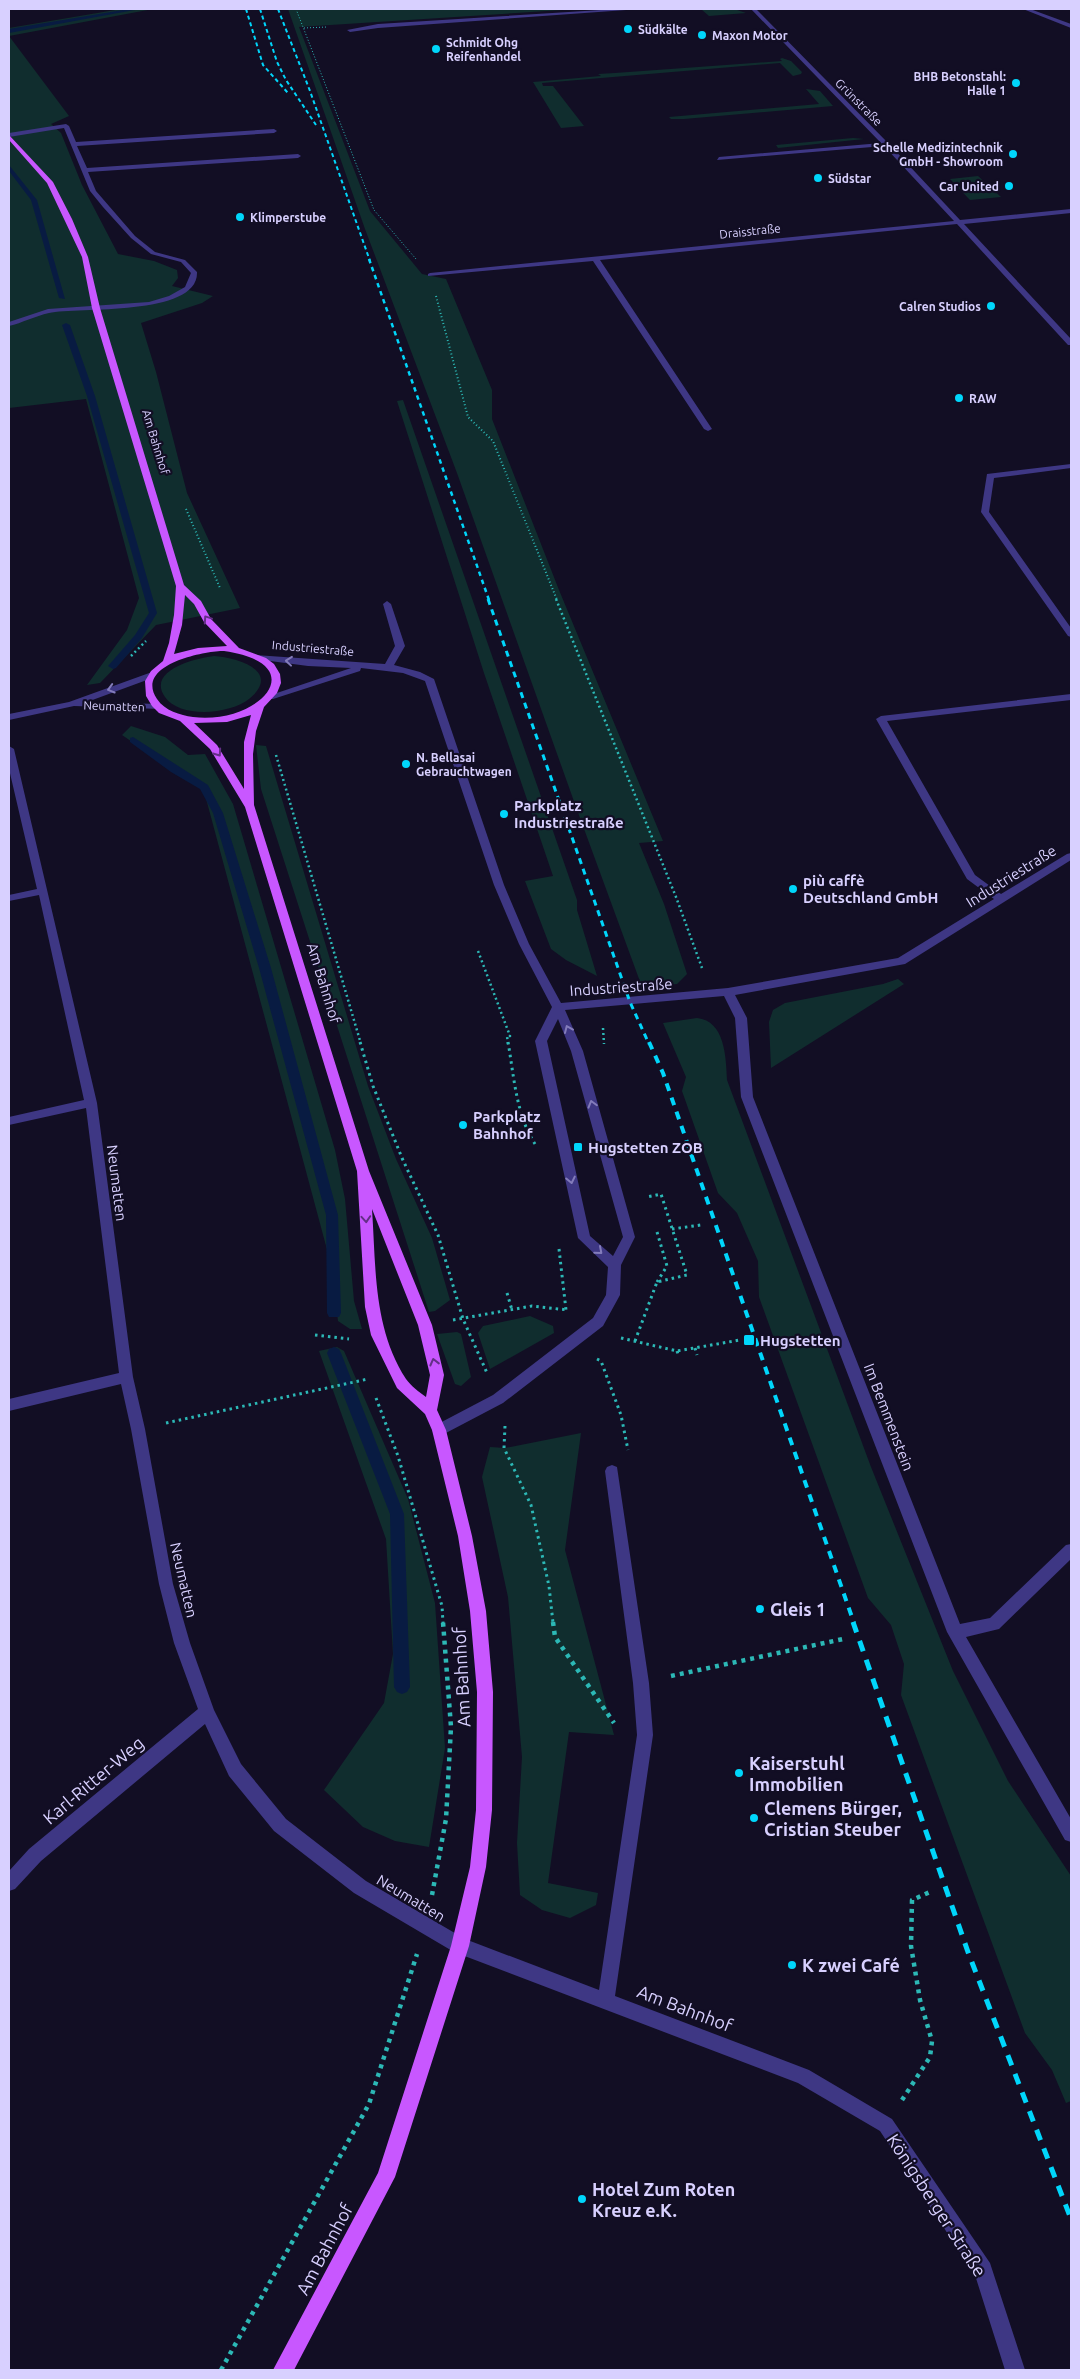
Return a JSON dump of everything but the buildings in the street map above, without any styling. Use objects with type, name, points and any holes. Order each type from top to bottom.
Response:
[{"type":"main road","name":"Am Bahnhof","points":[[9,136],[50,182],[69,219],[85,257],[96,308],[180,586],[181,605],[178,625],[167,662]]},
{"type":"main road","name":"Am Bahnhof","points":[[180,586],[198,603],[207,620],[236,650]]},
{"type":"main road","name":"Am Bahnhof","points":[[152,675],[167,662],[183,654],[206,649],[236,650],[258,657],[270,666],[275,673],[275,687],[270,697],[260,706],[244,714],[219,720],[184,719]]},
{"type":"main road","points":[[152,675],[148,685],[149,696],[158,707]]},
{"type":"main road","name":"Am Bahnhof","points":[[250,807],[247,741],[251,724],[260,706]]},
{"type":"main road","name":"Am Bahnhof","points":[[158,707],[184,719],[214,747],[250,807],[363,1170],[425,1325],[437,1375],[430,1410]]},
{"type":"main road","name":"Am Bahnhof","points":[[283,2370],[386,2177],[460,1946],[478,1867],[484,1810],[486,1692],[478,1611],[465,1536],[439,1430],[430,1410],[402,1384],[378,1335],[372,1308],[363,1170]]},
{"type":"street","points":[[350,30],[378,26],[637,9]]},
{"type":"street","name":"Grünstraße","points":[[753,9],[886,144],[1071,343]]},
{"type":"street","points":[[1026,9],[1071,26]]},
{"type":"street","points":[[9,136],[66,126],[93,191],[132,237],[153,253],[183,261],[195,273],[188,288],[171,297],[150,304],[48,311],[9,324]]},
{"type":"street","points":[[73,144],[274,131]]},
{"type":"street","points":[[719,159],[886,144]]},
{"type":"street","points":[[84,170],[298,156]]},
{"type":"street","name":"Draisstraße","points":[[430,275],[1071,210]]},
{"type":"street","points":[[595,258],[708,430]]},
{"type":"street","points":[[1071,466],[990,476],[985,512],[1071,634]]},
{"type":"street","points":[[387,604],[400,646],[388,666]]},
{"type":"street","name":"Industriestraße","points":[[258,657],[311,663],[388,666],[413,671],[430,680],[499,885],[524,944],[558,1007],[659,1000],[728,992],[901,961],[1071,856]]},
{"type":"street","name":"Industriestraße","points":[[270,697],[367,666]]},
{"type":"street","name":"Neumatten","points":[[9,716],[71,704],[152,675]]},
{"type":"street","points":[[1002,900],[971,877],[881,719],[1071,697]]},
{"type":"street","name":"Neumatten","points":[[71,704],[158,707]]},
{"type":"street","name":"Neumatten","points":[[9,749],[44,890],[91,1103],[126,1377],[138,1429],[166,1584],[182,1643],[207,1712],[235,1770],[280,1825],[360,1887],[460,1946]]},
{"type":"street","points":[[9,898],[44,890]]},
{"type":"street","name":"Im Bemmenstein","points":[[728,992],[741,1018],[747,1097],[955,1632],[1071,1834]]},
{"type":"street","points":[[558,1007],[541,1041],[584,1238],[615,1265]]},
{"type":"street","points":[[439,1430],[498,1399],[598,1322],[612,1295],[615,1265],[629,1237],[577,1051],[558,1007]]},
{"type":"street","points":[[9,1121],[91,1103]]},
{"type":"street","points":[[9,1405],[126,1377]]},
{"type":"street","points":[[606,2000],[645,1735],[612,1471]]},
{"type":"street","points":[[955,1632],[994,1624],[1071,1550]]},
{"type":"street","name":"Karl-Ritter-Weg","points":[[9,1883],[36,1855],[207,1712]]},
{"type":"street","name":"Am Bahnhof","points":[[460,1946],[803,2076],[886,2125]]},
{"type":"street","name":"Königsberger Straße","points":[[886,2125],[982,2270],[1015,2370]]},
{"type":"path","points":[[296,9],[374,210],[430,275],[461,397],[468,417],[493,441],[676,897],[701,966],[728,992]]},
{"type":"path","points":[[186,509],[222,592]]},
{"type":"path","points":[[274,749],[373,1086],[402,1158],[438,1235],[463,1319],[532,1306],[571,1311]]},
{"type":"path","points":[[478,951],[510,1036],[507,1036],[529,1138],[539,1149]]},
{"type":"path","points":[[635,1341],[657,1282],[686,1275],[661,1194],[647,1197]]},
{"type":"path","points":[[672,1229],[701,1225]]},
{"type":"path","points":[[558,1245],[566,1310]]},
{"type":"path","points":[[506,1293],[512,1310]]},
{"type":"path","points":[[559,1309],[587,1351],[601,1362],[621,1415],[629,1449],[612,1471]]},
{"type":"path","points":[[315,1335],[353,1340]]},
{"type":"path","points":[[616,1337],[677,1351],[740,1340]]},
{"type":"path","points":[[695,1348],[697,1354]]},
{"type":"path","points":[[677,1351],[679,1357]]},
{"type":"path","points":[[138,1429],[368,1379]]},
{"type":"path","points":[[504,1448],[531,1505],[550,1586],[555,1637],[613,1722],[645,1735]]},
{"type":"path","points":[[640,1683],[843,1639]]},
{"type":"path","points":[[886,2125],[930,2057],[932,2041],[920,2000],[911,1938],[912,1900],[930,1892]]},
{"type":"green space","points":[[121,9],[153,9],[9,36],[9,28]]},
{"type":"green space","points":[[288,9],[578,9],[299,27],[370,211],[422,274],[446,279],[492,390],[492,419],[559,590],[663,841],[639,843],[664,904],[687,974],[677,984],[642,987],[457,473],[365,229]]},
{"type":"green space","points":[[701,9],[734,9],[746,13],[709,16]]},
{"type":"green space","points":[[9,36],[69,116],[51,124],[61,133],[82,185],[118,254],[154,261],[177,270],[178,278],[172,286],[213,296],[202,303],[141,323],[156,372],[187,493],[240,608],[156,625],[100,683],[87,685],[127,630],[139,598],[86,399],[9,408]]},
{"type":"green space","points":[[780,59],[791,61],[802,72],[801,74],[793,76],[780,63],[542,83],[543,86],[553,86],[584,126],[561,128],[533,82],[601,76],[598,74],[782,61]]},
{"type":"green space","points":[[806,89],[820,91],[833,106],[684,119],[671,119],[669,117],[819,104]]},
{"type":"green space","points":[[853,138],[864,139],[778,148],[776,145]]},
{"type":"green space","points":[[978,176],[1001,197],[970,200],[950,179]]},
{"type":"green space","points":[[403,400],[577,900],[577,910],[597,976],[566,960],[551,949],[525,881],[553,876],[484,673],[397,401]]},
{"type":"green space","points":[[214,656],[234,659],[253,667],[259,673],[261,681],[258,689],[249,699],[230,708],[206,712],[182,709],[172,704],[165,697],[161,688],[162,679],[168,673],[176,667],[196,659]]},
{"type":"green space","points":[[131,726],[165,737],[188,755],[205,754],[233,804],[335,1150],[345,1199],[354,1301],[362,1329],[350,1329],[338,1321],[337,1312],[332,1313],[329,1257],[204,791],[122,735]]},
{"type":"green space","points":[[256,745],[266,746],[368,1086],[396,1159],[432,1238],[450,1300],[435,1311],[429,1312],[261,789]]},
{"type":"green space","points":[[898,979],[904,984],[771,1068],[769,1022],[773,1010],[785,1003],[883,984]]},
{"type":"green space","points":[[697,1018],[706,1021],[719,1033],[726,1061],[727,1080],[871,1467],[953,1671],[1008,1781],[1071,1876],[1071,2101],[1066,2103],[1052,2070],[1025,2033],[901,1695],[904,1664],[891,1625],[868,1598],[759,1297],[758,1261],[737,1213],[718,1193],[682,1091],[686,1077],[663,1023]]},
{"type":"green space","points":[[530,1316],[553,1326],[554,1333],[490,1369],[478,1333],[483,1326]]},
{"type":"green space","points":[[457,1332],[461,1334],[471,1377],[461,1386],[455,1384],[437,1334]]},
{"type":"green space","points":[[337,1347],[344,1351],[408,1499],[435,1603],[445,1748],[429,1847],[395,1841],[363,1827],[324,1790],[384,1703],[393,1654],[386,1539],[319,1351]]},
{"type":"green space","points":[[581,1433],[565,1550],[614,1735],[569,1732],[548,1883],[598,1893],[596,1905],[570,1918],[542,1910],[520,1895],[517,1843],[522,1757],[508,1597],[482,1477],[490,1447],[505,1448]]},
{"type":"waterway","points":[[9,31],[137,9]]},
{"type":"waterway","points":[[9,167],[34,200],[63,298]]},
{"type":"waterway","points":[[66,325],[91,396],[153,613],[139,636],[113,666]]},
{"type":"waterway","points":[[133,740],[175,770],[204,787],[218,813],[265,968],[332,1215],[334,1313]]},
{"type":"waterway","points":[[334,1353],[397,1514],[402,1687]]},
{"type":"railway","points":[[246,9],[263,65],[288,93]]},
{"type":"railway","points":[[260,9],[277,62],[286,80],[316,125]]},
{"type":"railway","points":[[278,9],[310,91],[370,261]]},
{"type":"railway","points":[[369,259],[489,600]]},
{"type":"railway","points":[[488,599],[630,1002],[649,1044]]},
{"type":"railway","points":[[649,1042],[663,1073],[854,1623]]},
{"type":"railway","points":[[853,1622],[968,1952],[1071,2219]]},
{"type":"place","name":"Südkälte","points":[[628,29]]},
{"type":"place","name":"Maxon Motor","points":[[702,35]]},
{"type":"place","name":"Schmidt Ohg Reifenhandel","points":[[436,49]]},
{"type":"place","name":"BHB Betonstahl: Halle 1","points":[[1016,83]]},
{"type":"place","name":"Schelle Medizintechnik GmbH - Showroom","points":[[1013,154]]},
{"type":"place","name":"Südstar","points":[[818,178]]},
{"type":"place","name":"Car United","points":[[1009,186]]},
{"type":"place","name":"Klimperstube","points":[[240,217]]},
{"type":"place","name":"Calren Studios","points":[[991,306]]},
{"type":"place","name":"RAW","points":[[959,398]]},
{"type":"place","name":"N. Bellasai Gebrauchtwagen","points":[[406,764]]},
{"type":"place","name":"Parkplatz Industriestraße","points":[[504,814]]},
{"type":"place","name":"più caffè Deutschland GmbH","points":[[793,889]]},
{"type":"place","name":"Parkplatz Bahnhof","points":[[463,1125]]},
{"type":"place","name":"Hugstetten ZOB","points":[[578,1147]]},
{"type":"place","name":"Hugstetten","points":[[749,1340]]},
{"type":"place","name":"Gleis 1","points":[[760,1609]]},
{"type":"place","name":"Kaiserstuhl Immobilien","points":[[739,1773]]},
{"type":"place","name":"Clemens Bürger, Cristian Steuber","points":[[754,1818]]},
{"type":"place","name":"K zwei Café","points":[[792,1965]]},
{"type":"place","name":"Hotel Zum Roten Kreuz e.K.","points":[[582,2199]]}]
